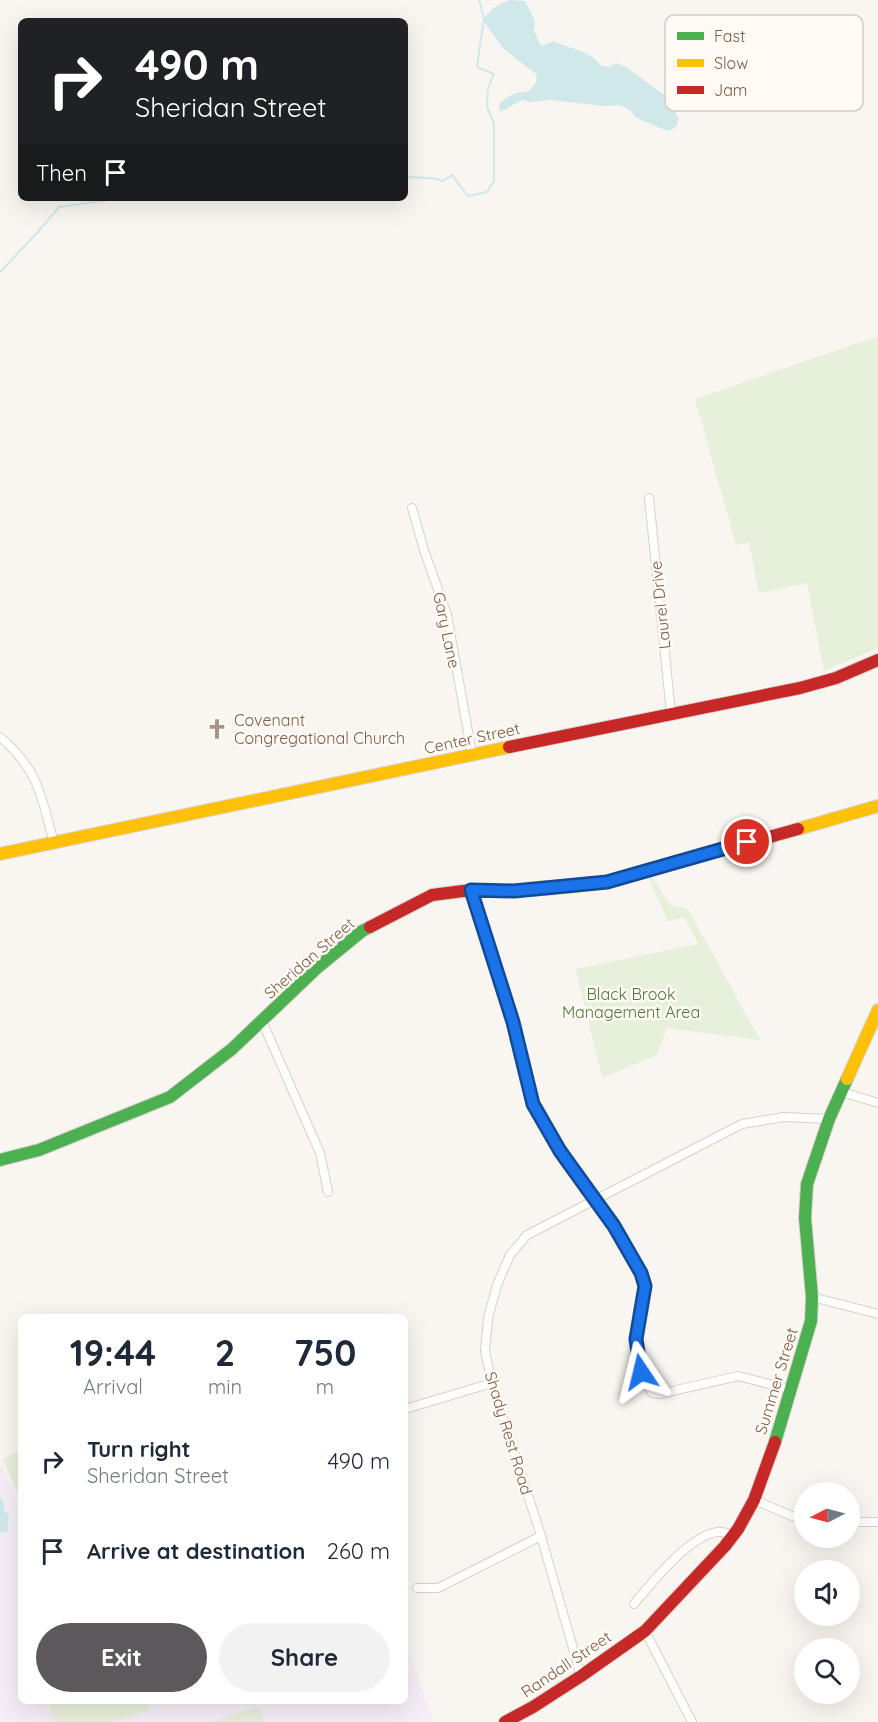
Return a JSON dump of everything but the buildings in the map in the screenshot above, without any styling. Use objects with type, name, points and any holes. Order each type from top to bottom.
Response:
[{"type":"street","name":"Laurel Drive","points":[[649,498],[671,713]]},
{"type":"street","name":"Gary Lane","points":[[412,508],[447,615],[472,754]]},
{"type":"street","name":"Center Street","points":[[0,854],[279,794],[816,684],[878,660]]},
{"type":"street","points":[[0,737],[21,756],[34,776],[54,843]]},
{"type":"street","name":"Sheridan Street","points":[[0,1160],[39,1150],[170,1097],[232,1049],[318,967],[362,931],[432,895],[471,890],[514,891],[607,882],[878,806]]},
{"type":"street","points":[[471,890],[510,1011],[533,1104],[560,1151],[596,1199],[633,1259],[645,1286],[636,1339],[641,1372],[652,1393],[673,1392],[738,1376],[792,1390]]},
{"type":"street","name":"Summer Street","points":[[645,1631],[732,1536],[754,1500],[771,1456],[812,1321],[806,1228],[807,1184],[829,1119],[878,1010]]},
{"type":"street","points":[[262,1021],[320,1153],[328,1192]]},
{"type":"street","points":[[842,1092],[878,1103]]},
{"type":"street","name":"Shady Rest Road","points":[[581,1676],[541,1536],[492,1383],[485,1351],[488,1318],[497,1285],[510,1255],[527,1235],[742,1124],[784,1117],[829,1119]]},
{"type":"street","points":[[812,1297],[878,1314]]},
{"type":"street","points":[[408,1408],[492,1383]]},
{"type":"street","points":[[754,1500],[794,1516]]},
{"type":"street","points":[[860,1522],[878,1522]]},
{"type":"street","points":[[634,1604],[665,1567],[703,1537],[720,1532],[728,1532],[732,1536]]},
{"type":"street","points":[[417,1588],[438,1588],[541,1536]]},
{"type":"street","points":[[645,1631],[692,1722]]},
{"type":"street","name":"Randall Street","points":[[505,1722],[581,1676],[645,1631]]},
{"type":"shaded area","points":[[0,1462],[18,1502],[18,1704],[408,1704],[408,1649],[434,1722],[0,1722]]},
{"type":"green space","points":[[878,336],[878,648],[824,671],[807,583],[759,593],[749,542],[736,545],[695,399]]},
{"type":"green space","name":"Black Brook Management Area","points":[[652,876],[670,905],[688,909],[760,1040],[667,1028],[657,1055],[602,1078],[576,969],[698,944],[684,917],[668,921],[648,877]]},
{"type":"green space","points":[[18,1452],[18,1494],[3,1459]]},
{"type":"green space","points":[[49,1704],[149,1704],[150,1710],[111,1722],[54,1722]]},
{"type":"green space","points":[[259,1707],[264,1722],[211,1722]]},
{"type":"water","points":[[509,0],[525,1],[535,21],[534,31],[541,46],[554,41],[585,53],[600,65],[609,67],[617,63],[626,67],[665,96],[665,111],[675,111],[679,119],[675,128],[667,131],[635,117],[631,111],[620,105],[602,106],[551,100],[529,102],[522,100],[500,112],[499,105],[505,99],[520,92],[529,91],[537,79],[536,74],[504,49],[484,22],[484,18],[493,8]]},
{"type":"water","points":[[0,1497],[4,1503],[4,1510],[9,1516],[7,1532],[0,1533]]},
{"type":"waterway","points":[[408,177],[443,181],[452,175],[468,196],[487,192],[494,181],[494,124],[487,107],[488,88],[494,74],[477,67],[484,18],[479,0]]},
{"type":"waterway","points":[[0,272],[59,207],[101,201]]},
{"type":"traffic: fast","points":[[0,1160],[39,1150],[170,1097],[232,1049],[318,967],[370,927]]},
{"type":"traffic: fast","points":[[775,1442],[811,1321],[812,1297],[805,1218],[807,1184],[829,1119],[847,1079]]},
{"type":"traffic: slow","points":[[0,854],[509,747]]},
{"type":"traffic: slow","points":[[798,829],[878,806]]},
{"type":"traffic: slow","points":[[847,1079],[878,1010]]},
{"type":"traffic: jam","points":[[509,747],[800,688],[836,678],[878,660]]},
{"type":"traffic: jam","points":[[370,927],[432,895],[471,890],[514,891],[555,888],[607,882],[798,829]]},
{"type":"traffic: jam","points":[[505,1722],[581,1676],[645,1631],[725,1546],[738,1529],[754,1500],[775,1442]]},
{"type":"place","name":"Covenant Congregational Church","points":[[217,729]]},
{"type":"route","points":[[641,1372],[636,1339],[645,1286],[641,1273],[614,1226],[560,1151],[533,1104],[502,981],[471,890],[514,891],[607,882],[747,842]]}]
